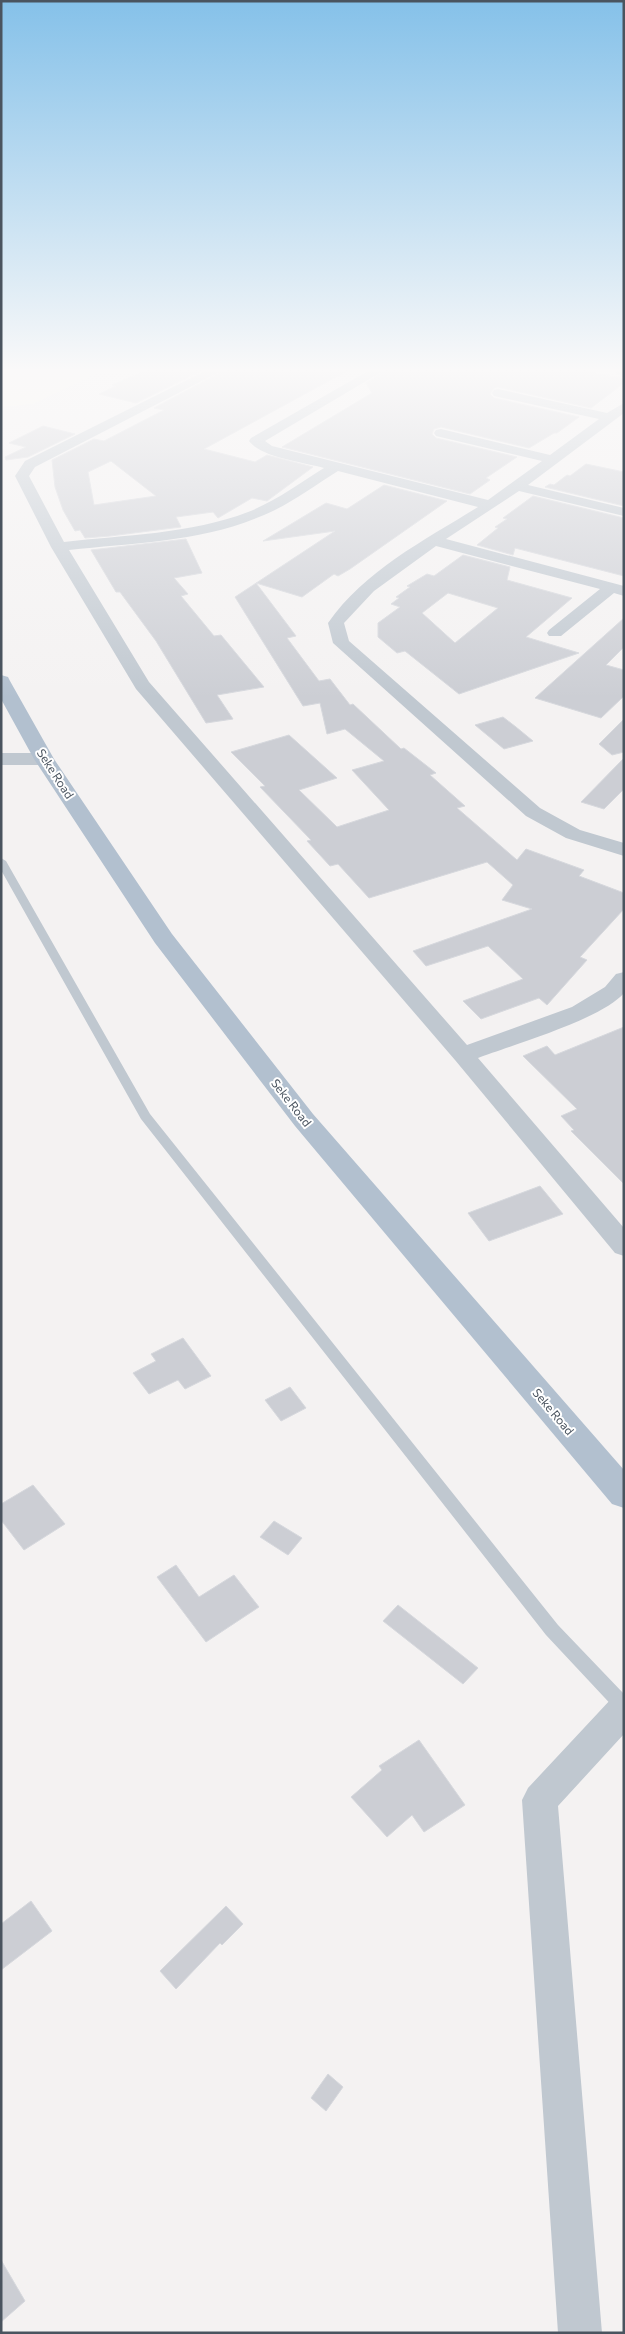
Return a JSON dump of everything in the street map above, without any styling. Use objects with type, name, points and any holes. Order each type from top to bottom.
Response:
[{"type":"main road","name":"Seke Road","points":[[1,680],[44,759],[164,938],[304,1120],[624,1494]]},
{"type":"street","points":[[24,480],[59,548],[142,685],[463,1055],[624,1246]]},
{"type":"street","points":[[59,548],[192,530],[241,519],[271,506],[314,480]]},
{"type":"street","points":[[387,480],[489,505]]},
{"type":"street","points":[[524,480],[489,505],[432,540],[351,602],[336,622],[341,643],[533,812],[573,834],[624,850]]},
{"type":"street","points":[[516,486],[624,512]]},
{"type":"street","points":[[432,540],[617,590]]},
{"type":"street","points":[[555,633],[617,590]]},
{"type":"street","points":[[1,759],[44,759]]},
{"type":"street","points":[[463,1055],[580,1012],[613,992],[624,979]]},
{"type":"street","points":[[580,2333],[540,1800],[624,1708]]},
{"type":"lane","points":[[1,861],[145,1116],[552,1630],[624,1708]]},
{"type":"building","points":[[54,480],[89,480],[94,505],[156,496],[135,480],[296,480],[267,501],[252,498],[218,518],[213,512],[176,517],[181,527],[85,538],[80,530],[75,531],[63,510]]},
{"type":"building","points":[[414,480],[490,480],[470,494]]},
{"type":"building","points":[[561,480],[624,480],[624,506],[545,487],[550,484],[554,485]]},
{"type":"building","points":[[384,485],[447,501],[350,569],[338,576],[334,574],[302,597],[256,583],[335,531],[263,541],[326,503],[347,509]]},
{"type":"building","points":[[533,496],[624,518],[624,576],[515,548],[513,555],[477,545],[498,528],[495,527],[507,519],[503,518]]},
{"type":"building","points":[[186,539],[202,573],[174,578],[188,594],[181,596],[214,636],[221,635],[264,687],[217,695],[233,719],[206,723],[156,641],[120,592],[116,592],[91,550]]},
{"type":"building","points":[[463,555],[510,567],[507,580],[572,598],[526,637],[579,653],[459,694],[405,651],[397,653],[378,637],[378,623],[400,607],[391,604],[399,598],[396,597],[410,587],[407,586],[427,574],[434,576]],"holes":[[[448,593],[498,608],[455,643],[422,613]]]},
{"type":"building","points":[[256,583],[296,636],[287,638],[319,681],[330,679],[350,705],[353,704],[401,749],[404,748],[436,773],[430,775],[465,806],[457,808],[517,860],[526,849],[584,870],[579,876],[624,893],[624,909],[580,957],[587,960],[547,1005],[539,998],[481,1019],[463,1001],[523,979],[488,946],[426,966],[413,951],[532,909],[502,900],[513,885],[487,862],[369,898],[338,864],[330,866],[307,841],[311,840],[260,787],[265,786],[231,752],[289,735],[337,778],[299,790],[337,827],[389,810],[352,770],[384,761],[345,729],[327,734],[320,703],[303,706],[235,597]]},
{"type":"building","points":[[624,618],[624,647],[606,665],[624,670],[624,696],[601,718],[535,698]]},
{"type":"building","points":[[503,717],[533,741],[504,749],[475,725]]},
{"type":"building","points":[[624,719],[624,752],[612,755],[599,744]]},
{"type":"building","points":[[624,758],[624,789],[604,809],[581,802]]},
{"type":"building","points":[[624,1027],[624,1184],[571,1131],[574,1130],[561,1116],[577,1109],[523,1056],[547,1046],[555,1055]]},
{"type":"building","points":[[540,1186],[563,1214],[489,1241],[468,1213]]},
{"type":"building","points":[[183,1338],[211,1376],[185,1389],[178,1380],[149,1394],[133,1373],[156,1361],[151,1354]]},
{"type":"building","points":[[290,1387],[306,1408],[281,1421],[265,1400]]},
{"type":"building","points":[[33,1485],[65,1524],[24,1550],[1,1520],[1,1504]]},
{"type":"building","points":[[274,1521],[302,1538],[288,1555],[260,1537]]},
{"type":"building","points":[[176,1565],[199,1597],[234,1575],[259,1607],[206,1642],[157,1577]]},
{"type":"building","points":[[398,1605],[478,1668],[463,1684],[383,1621]]},
{"type":"building","points":[[419,1740],[465,1805],[424,1832],[412,1815],[387,1837],[351,1797],[382,1770],[379,1766]]},
{"type":"building","points":[[31,1901],[52,1931],[1,1970],[1,1924]]},
{"type":"building","points":[[226,1906],[243,1924],[222,1945],[220,1943],[176,1989],[160,1971]]},
{"type":"building","points":[[328,2074],[343,2087],[326,2111],[311,2098]]},
{"type":"building","points":[[1,2260],[25,2301],[1,2322]]}]
